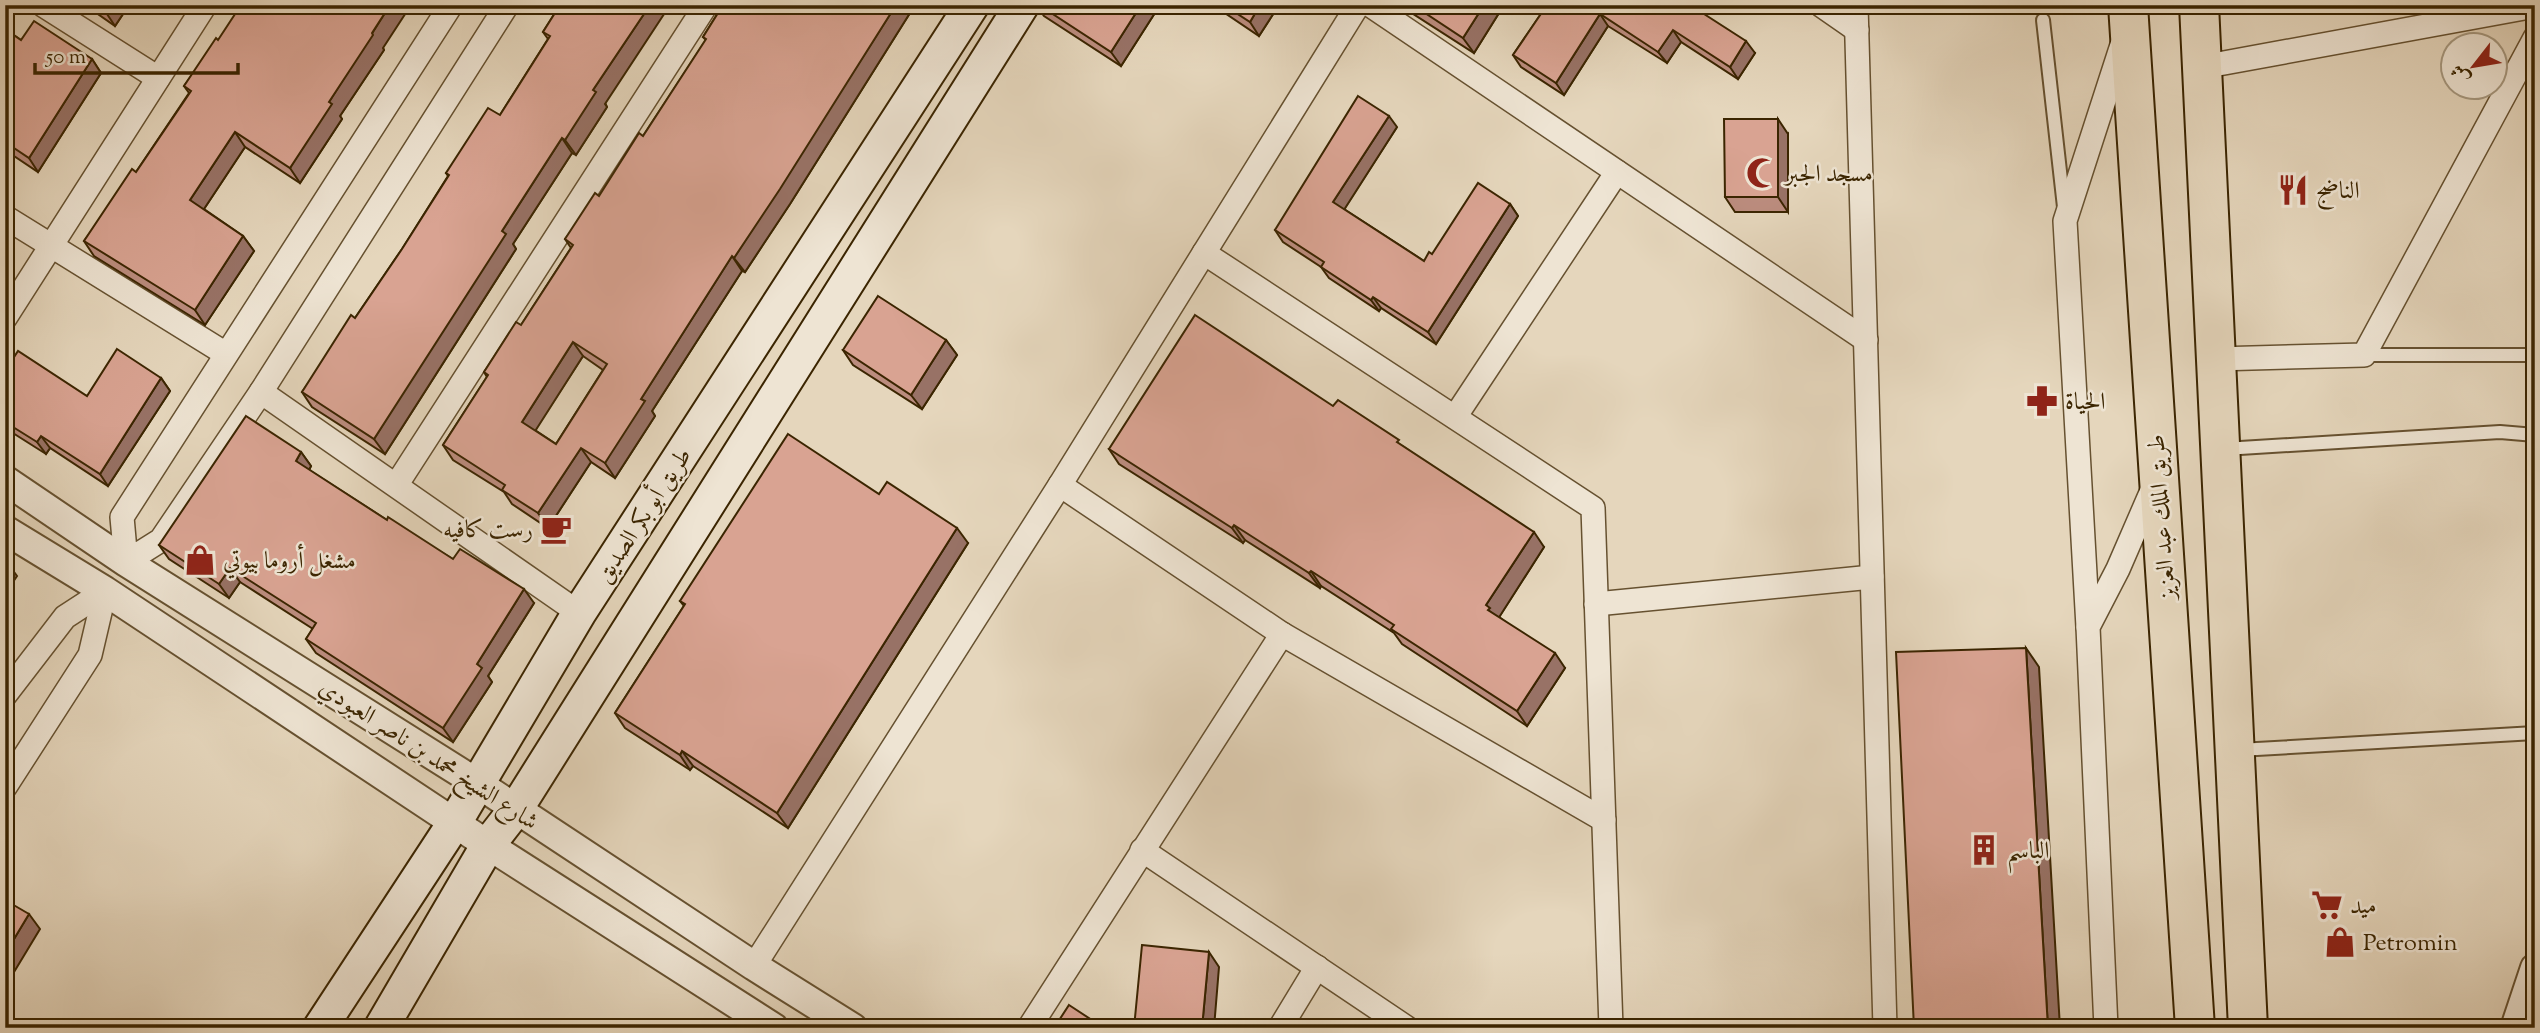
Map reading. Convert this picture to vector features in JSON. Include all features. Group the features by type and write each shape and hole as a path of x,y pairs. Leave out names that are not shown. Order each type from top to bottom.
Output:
{"highway":[{"path":"2199,5 2248,1028"},
{"name":"طريق الملك عبد العزيز","path":"2128,15 2195,1028"}],"main road":[{"name":"طريق أبو بكر الصديق","path":"320,1028 455,822 579,613 972,5"},
{"name":"طريق أبو بكر الصديق","path":"381,1028 488,845 516,809 1022,5"}],"street":[{"path":"43,5 158,78"},
{"path":"5,318 205,5"},
{"path":"451,5 122,517 126,562 161,540 261,392 506,5"},
{"path":"397,484 706,5"},
{"path":"754,966 1060,485 1357,5"},
{"path":"1370,5 1866,340"},
{"path":"1821,5 1857,30"},
{"path":"1856,5 1885,1028"},
{"path":"2202,68 2417,16 2535,6"},
{"path":"2106,1028 2066,221 2128,15"},
{"path":"2216,359 2364,355 2535,38"},
{"path":"1455,417 1617,172"},
{"path":"5,218 226,354"},
{"path":"1204,253 1593,508 1611,1028"},
{"path":"261,392 579,613"},
{"path":"2088,627 2118,569 2159,476"},
{"name":"شارع الشيخ محمد بن ناصر العبودي","path":"5,480 126,562 477,783 754,966 853,1028"},
{"path":"1060,485 1282,634 1604,820"},
{"name":"شارع الشيخ محمد بن ناصر العبودي","path":"5,530 105,591 488,845 774,1028"},
{"path":"1596,604 1872,577"},
{"path":"5,695 65,617 105,591"},
{"path":"5,787 90,655 105,591"},
{"path":"1029,1028 1282,634"},
{"path":"1142,850 1407,1028"},
{"path":"1280,1028 1317,967"},
{"path":"2515,1028 2535,968"}],"lane":[{"path":"2043,20 2066,221"},
{"path":"2364,355 2535,355"},
{"path":"2221,449 2500,432 2535,435"},
{"path":"2235,751 2535,733"}],"building":[{"path":"97,5 109,5 105,11"},
{"path":"241,5 390,5 329,102 332,104 290,168 235,132 190,200 243,236 195,310 84,241 132,169 136,172 191,91 184,86"},
{"path":"560,5 650,5 593,90 596,92 565,140 562,138 502,231 506,234 374,439 302,392 351,315 355,318 402,249 488,108 500,115 550,36 543,32"},
{"path":"723,5 896,5 780,189 734,258 732,256 641,399 645,401 605,463 581,448 538,513 502,490 505,485 443,445 488,375 484,372 516,322 521,325 573,245 565,239 595,193 599,196 639,133 643,136 706,39 703,37","holes":["573,342 607,364 556,444 522,422"]},
{"path":"1039,5 1141,5 1111,52"},
{"path":"1224,5 1260,5 1250,22"},
{"path":"1413,5 1484,5 1463,38"},
{"path":"1547,5 1690,5 1746,41 1730,67 1673,30 1658,52 1600,14 1556,83 1513,55"},
{"path":"34,21 92,59 29,158 5,142 5,29 21,40"},
{"path":"1358,96 1389,116 1333,202 1424,261 1429,252 1432,254 1478,183 1510,204 1428,332 1373,297 1371,300 1321,267 1324,262 1275,230"},
{"name":"مسجد الجبر","path":"1724,119 1778,119 1778,197 1725,197"},
{"path":"878,296 946,340 911,395 843,350"},
{"path":"1195,315 1333,406 1338,400 1534,532 1486,605 1490,608 1488,610 1555,653 1517,711 1391,629 1394,625 1311,571 1309,573 1234,525 1232,528 1109,449"},
{"path":"117,349 161,378 100,474 41,436 37,442 5,422 5,371 18,351 87,396"},
{"path":"246,416 301,452 296,461 387,520 388,517 453,559 460,549 524,589 477,664 482,668 443,728 306,639 316,623 230,568 219,584 159,545"},
{"path":"788,434 879,494 887,482 957,528 777,813 682,751 680,755 615,713 685,604 680,601"},
{"name":"الباسم","path":"2026,648 2048,1028 1914,1028 1896,652"},
{"path":"5,900 29,914 5,954"},
{"path":"1142,945 1209,952 1202,1028 1134,1028"},
{"path":"1069,1005 1104,1028 1054,1028"}],"place":[{"name":"مسجد الجبر","path":"1762,173"},
{"name":"الناضج","path":"2293,190"},
{"name":"الحياة","path":"2042,401"},
{"name":"رست كافيه","path":"556,529"},
{"name":"مشغل أروما بيوتي","path":"200,560"},
{"name":"الباسم","path":"1984,850"},
{"name":"ميد","path":"2327,905"},
{"name":"Petromin","path":"2340,942"}]}
